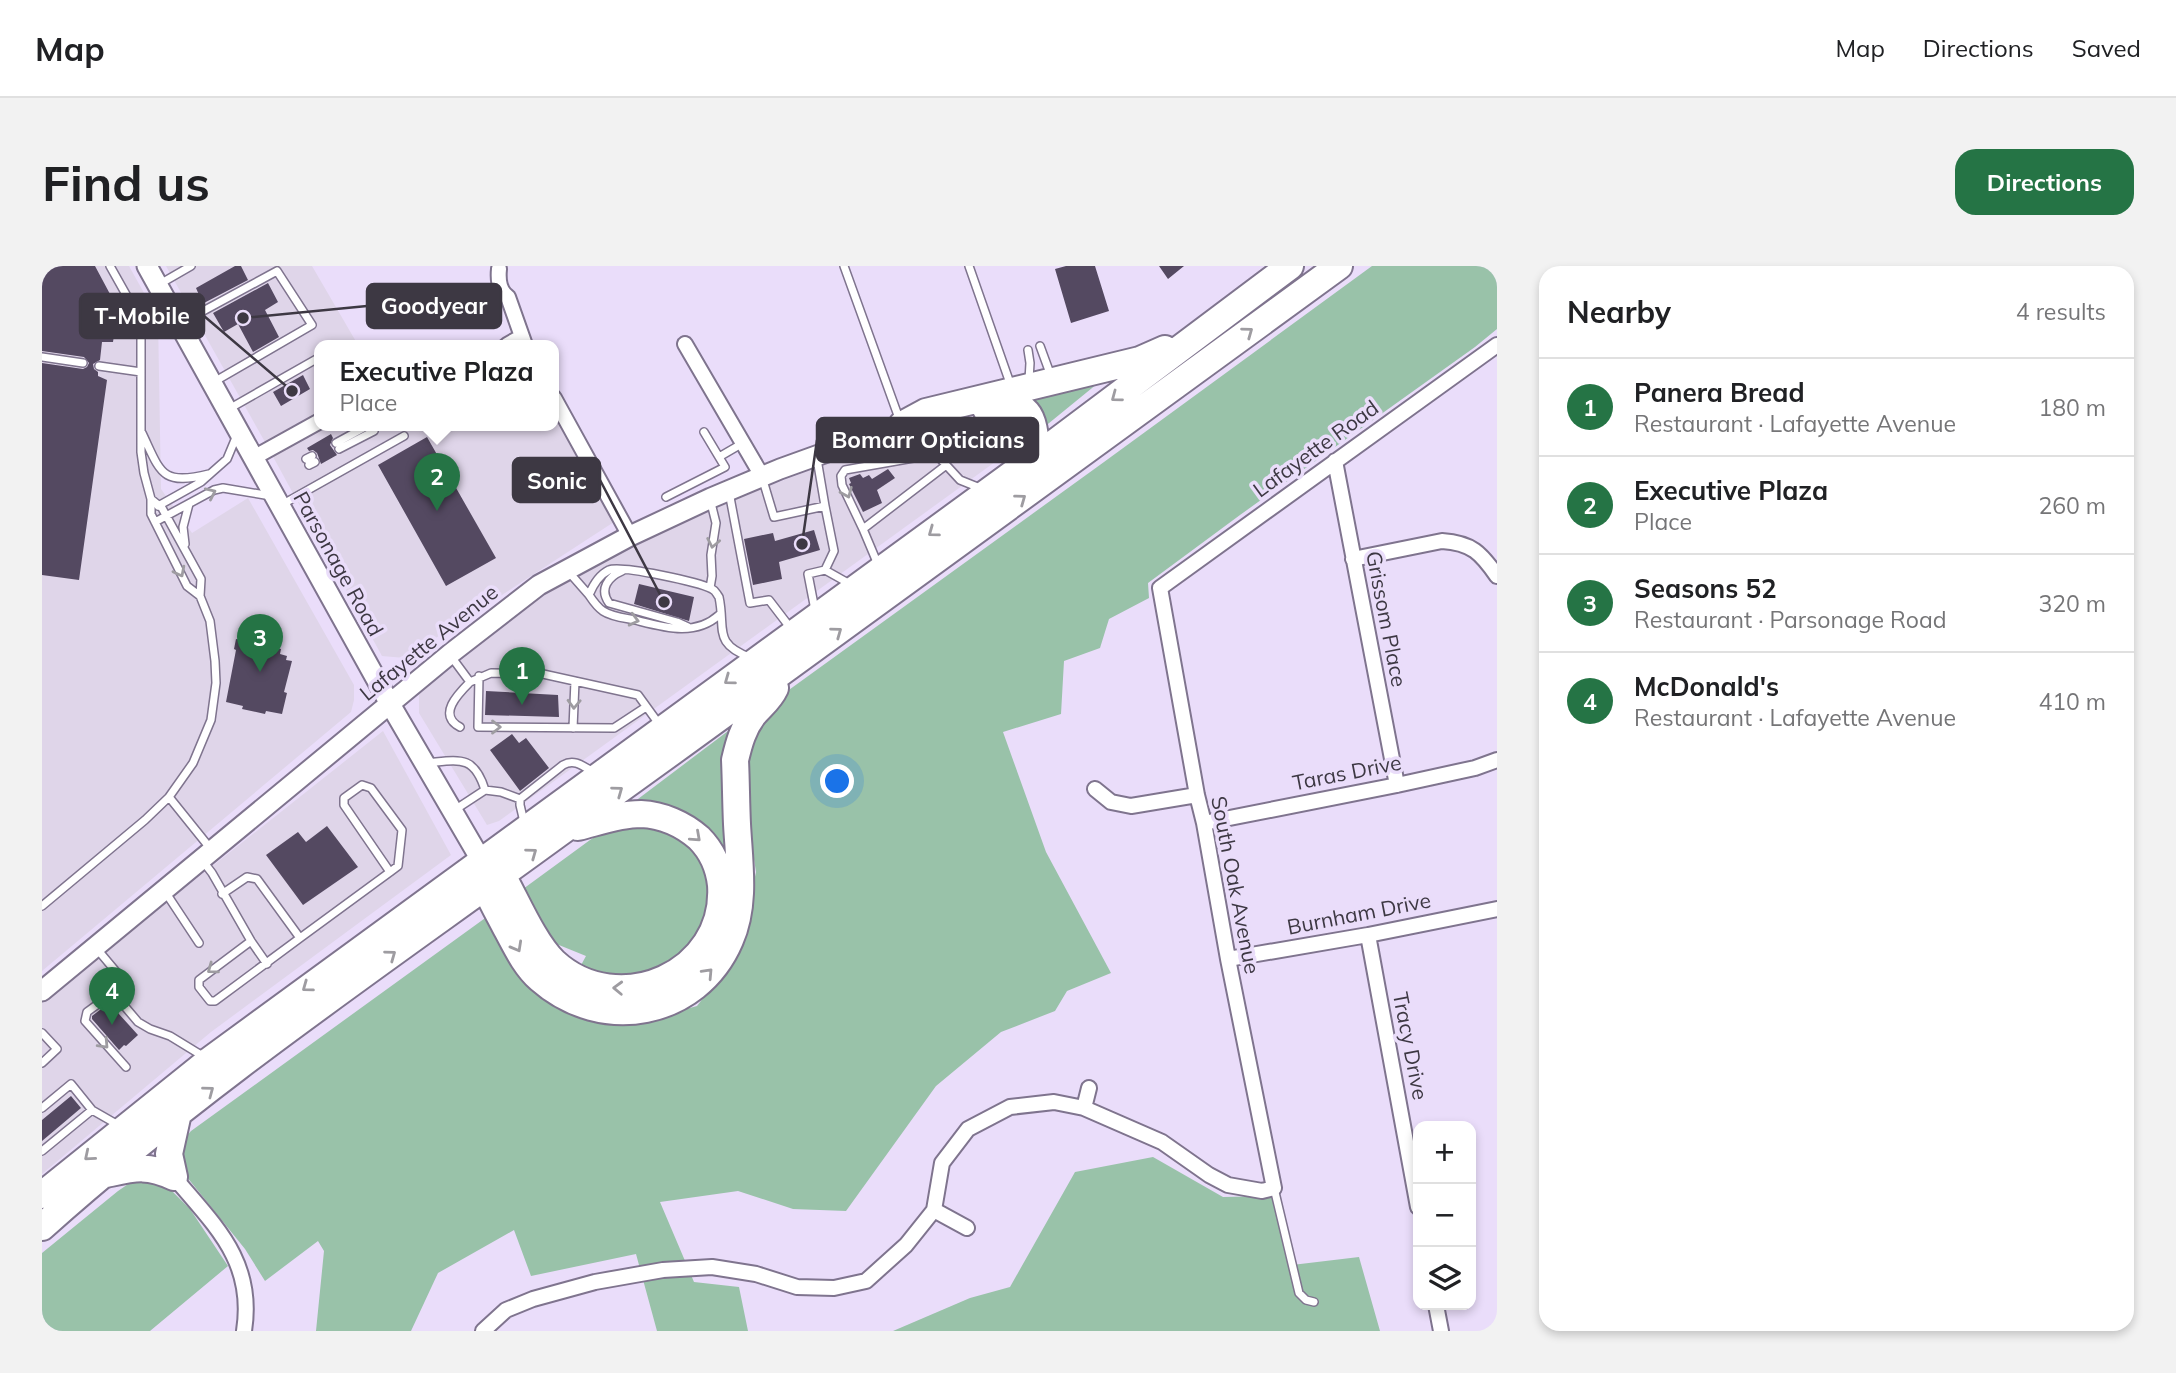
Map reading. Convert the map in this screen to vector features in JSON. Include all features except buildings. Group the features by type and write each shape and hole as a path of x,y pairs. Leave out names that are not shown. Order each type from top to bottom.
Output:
{"highway":[{"path":"42,1227 178,1113 489,874 526,828 1037,457 1290,266"},
{"path":"42,1195 210,1060 489,874 563,831 1339,266"},
{"path":"902,425 926,412 1140,360 1190,341"},
{"path":"902,425 1005,405 1018,406 1028,412 1032,420 1037,457"},
{"path":"489,874 526,964 537,977 565,996 583,1006 636,1012 674,999 690,989 704,979 716,965 734,928 739,904 740,876 735,760 738,743 745,727 770,698 781,672"},
{"path":"489,874 552,960 590,984 609,988 644,987 674,974 700,952 716,922 721,894 715,860 693,833 677,823 642,814 563,831"},
{"path":"174,1177 169,1154 178,1113"},
{"path":"104,1174 147,1167 174,1177"}],"street":[{"name":"Parsonage Road","path":"147,266 422,763 489,874"},
{"path":"498,267 498,279 508,297 523,340"},
{"path":"685,344 762,476"},
{"name":"Lafayette Road","path":"1160,588 1497,345"},
{"path":"559,407 630,536"},
{"path":"253,458 314,424"},
{"name":"Lafayette Avenue","path":"42,991 450,654 539,585 630,536 721,494 817,455 902,425"},
{"name":"Grissom Place","path":"1335,461 1397,785"},
{"path":"1353,559 1443,541 1456,542 1481,554 1497,576"},
{"name":"South Oak Avenue","path":"1160,588 1228,959 1274,1188"},
{"name":"Taras Drive","path":"1204,823 1397,785 1475,768 1497,760"},
{"path":"1095,789 1111,803 1131,806 1197,795"},
{"name":"Burnham Drive","path":"1228,959 1497,909"},
{"name":"Tracy Drive","path":"1368,935 1414,1184"},
{"path":"1084,1108 1089,1088"},
{"path":"483,1331 506,1310 533,1299 594,1282 663,1270 712,1267 756,1274 797,1287 834,1288 866,1281 906,1245 934,1209 942,1163 968,1129 1010,1108 1054,1102 1084,1108 1162,1142 1228,1185 1262,1191 1274,1188"},
{"path":"174,1177 210,1220 237,1260 246,1295 244,1331"},
{"path":"934,1209 967,1228"},
{"path":"1437,1310 1441,1331"}],"lane":[{"path":"110,266 137,314 141,335 141,430 144,472 151,510 187,586 200,596"},
{"path":"157,285 191,266"},
{"path":"844,266 902,425"},
{"path":"969,266 1031,386"},
{"path":"179,324 277,271 312,325 211,383"},
{"path":"1031,386 1040,346"},
{"path":"1028,349 1031,386"},
{"path":"42,357 83,363"},
{"path":"226,411 314,360"},
{"path":"99,366 141,372"},
{"path":"931,421 936,454 945,466 960,480 989,492"},
{"path":"141,430 158,467 168,477 180,479 209,474"},
{"path":"337,446 372,431"},
{"path":"666,497 725,467 704,432"},
{"path":"151,510 201,482 227,459 238,433"},
{"path":"155,522 214,490 223,488 276,501 404,436"},
{"path":"719,457 743,443"},
{"path":"880,571 842,485 841,476 845,470 971,446"},
{"path":"817,455 834,551 825,570"},
{"path":"863,529 945,466"},
{"path":"715,472 750,603 769,600 794,633"},
{"path":"762,476 774,517 825,506"},
{"path":"677,491 687,509"},
{"path":"710,588 711,555 721,494"},
{"path":"42,906 169,797 193,763 211,720 215,661 210,621 200,596 201,579 166,516 151,499"},
{"path":"187,551 183,527 189,504"},
{"path":"626,569 615,574 606,583 605,593 609,603 677,622 689,628"},
{"path":"589,594 594,582 603,574 609,570 626,569 710,588 719,597 719,615 726,643 738,652 757,660"},
{"path":"566,570 594,603 607,613 672,629 708,623 719,615"},
{"path":"817,617 808,574 825,570 857,587"},
{"path":"450,654 470,682"},
{"path":"460,727 450,718 450,707 470,682 491,673 536,673 638,695 662,728"},
{"path":"480,676 478,727 614,728 646,707"},
{"path":"573,728 575,681"},
{"path":"422,763 465,761 471,764 485,790"},
{"path":"520,799 569,762 576,762 599,775"},
{"path":"251,941 201,977 198,983 209,1000 215,1001 267,964 300,938 390,872 398,866 402,830 371,788 361,786 344,798 344,805 390,872"},
{"path":"452,812 485,790 520,799"},
{"path":"169,797 207,855 222,894 267,964"},
{"path":"520,799 526,828"},
{"path":"222,894 247,877 257,879 300,938"},
{"path":"164,889 199,943"},
{"path":"94,946 118,974"},
{"path":"126,1067 85,1021 87,1012 108,996 121,1002 138,1022 170,1036 210,1060"},
{"path":"42,1033 57,1049 42,1063"},
{"path":"44,1106 71,1084 92,1110 123,1128"},
{"path":"44,1106 56,1108"},
{"path":"42,1152 92,1110"},
{"path":"72,1115 81,1119"},
{"path":"56,1129 65,1132"},
{"path":"1274,1188 1299,1293 1306,1300 1314,1302"}],"shaded area":[{"path":"42,266 129,266 158,318 161,489 192,533 248,498 354,685 354,700 351,712 42,971"},
{"path":"166,266 312,266 355,340 314,340 314,431 559,431 559,421 617,520 405,658 382,656"},
{"path":"976,420 995,462 499,821 487,825 419,713 419,694 555,585 719,505 905,434"},
{"path":"383,731 451,855 211,1032 42,1174 42,1001"}],"green space":[{"path":"1372,266 1497,266 1497,329 1148,583 1149,598 1109,619 1100,648 1064,661 1061,714 1003,732 1046,852 1111,973 1067,991 1055,1011 1001,1032 936,1086 846,1211 793,1209 738,1191 660,1202 694,1282 739,1287 748,1331 657,1331 636,1254 531,1276 514,1230 438,1273 411,1331 316,1331 324,1251 318,1241 265,1281 245,1249 178,1166 175,1149 191,1131 488,916 526,984 565,1012 628,1025 697,1006 739,951 756,872 745,802 743,767 753,724 775,700"},
{"path":"1108,375 1043,428 1027,394"},
{"path":"1003,413 1021,420 1023,440 995,462 976,420"},
{"path":"736,725 730,883 718,851 634,802"},
{"path":"658,824 703,853 711,910 687,952 646,977 616,980 580,967 586,956 554,943 523,889 607,829"},
{"path":"1153,1157 1223,1197 1276,1196 1292,1265 1359,1257 1380,1331 893,1331 970,1298 1010,1287 1075,1172"},
{"path":"143,1174 159,1178 190,1209 228,1266 150,1331 42,1331 42,1253"}],"place":[{"name":"Goodyear","path":"243,318"},
{"name":"T-Mobile","path":"292,391"},
{"name":"Executive Plaza","path":"437,511"},
{"name":"Bomarr Opticians","path":"802,544"},
{"name":"Sonic","path":"664,602"},
{"name":"Seasons 52","path":"260,672"},
{"name":"Panera Bread","path":"522,705"},
{"name":"McDonald's","path":"112,1025"}]}
